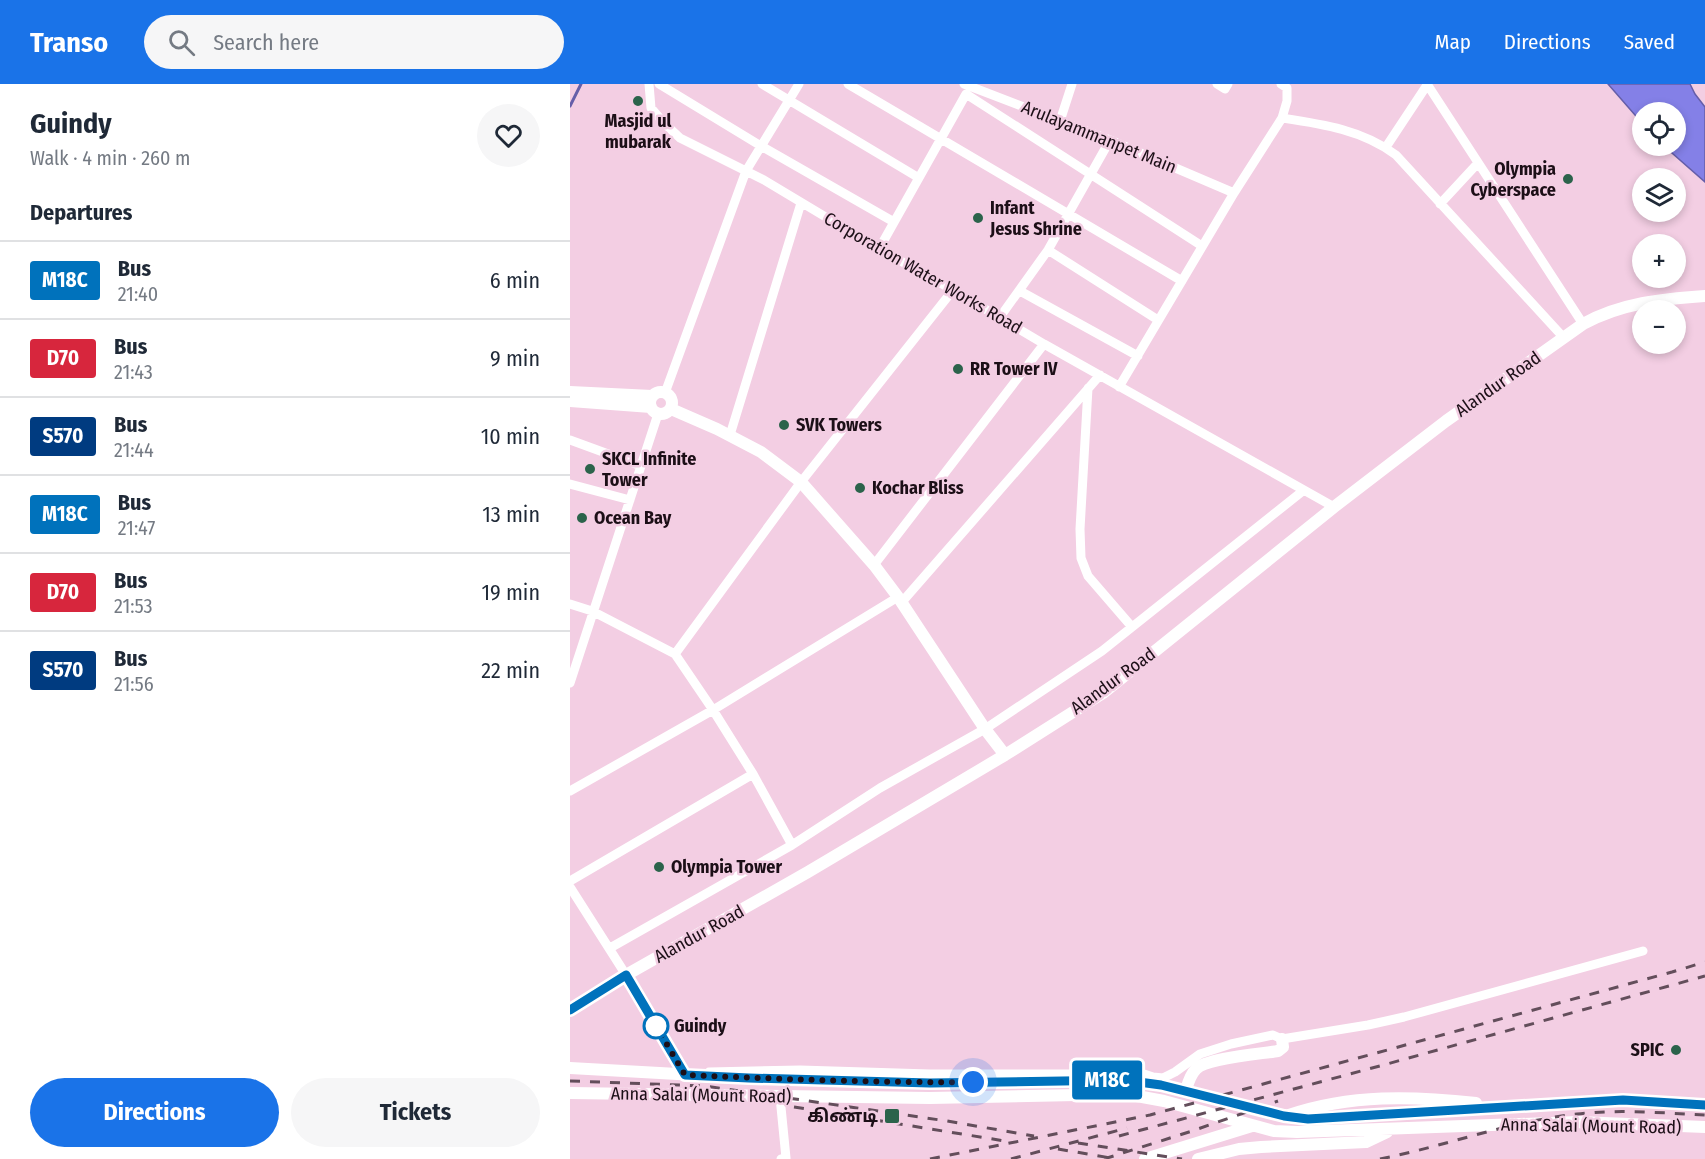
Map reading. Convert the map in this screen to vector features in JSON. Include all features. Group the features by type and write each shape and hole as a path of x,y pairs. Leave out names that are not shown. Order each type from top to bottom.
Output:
{"main road":[{"name":"Alandur Road","path":"570,1010 626,975 808,872 1005,755 1103,693 1334,507 1446,422 1583,324 1596,316 1625,307 1657,300 1705,296"},
{"path":"570,392 654,406 666,414 671,409 672,399 665,393 658,392 654,406"},
{"path":"570,401 654,406"},
{"path":"671,409 730,435 761,452 801,482 874,565 900,599 985,729 1005,755"},
{"path":"626,975 685,1075"},
{"path":"1186,1090 1188,1080 1197,1068 1210,1063 1278,1051 1283,1047 1282,1039"},
{"name":"Anna Salai (Mount Road)","path":"570,1068 749,1078 930,1083 1124,1080 1186,1090 1284,1116 1308,1119 1623,1100 1705,1105"},
{"name":"Anna Salai (Mount Road)","path":"570,1093 930,1098 1126,1094 1155,1099 1274,1131 1297,1132 1578,1122 1705,1127"},
{"path":"1145,1159 1307,1108 1343,1101 1378,1097 1454,1100 1514,1106"},
{"path":"1198,1159 1238,1154 1261,1147 1366,1142 1391,1130"}],"street":[{"name":"Corporation Water Works Road","path":"649,84 651,108 680,138 764,180 1044,344 1334,507"},
{"path":"659,84 761,146 894,222"},
{"path":"762,84 919,178"},
{"path":"665,393 746,171 799,84"},
{"path":"848,84 1182,281"},
{"path":"1060,121 1072,84"},
{"path":"1217,84 1225,89 1228,84"},
{"path":"1119,387 1233,193 1282,118 1287,101 1287,88 1281,84"},
{"path":"1386,147 1427,84 1583,324"},
{"path":"879,249 967,87 1092,175 1202,246"},
{"name":"Arulayammanpet Main","path":"967,87 1110,140 1233,193"},
{"path":"1282,118 1340,128 1386,147 1396,155 1564,338"},
{"path":"1000,317 1048,250 1110,140"},
{"path":"1440,204 1478,163"},
{"path":"730,435 801,203"},
{"path":"1048,250 1158,320"},
{"path":"675,654 801,482 953,290"},
{"path":"1020,291 1138,356"},
{"path":"874,565 1044,344"},
{"path":"570,791 713,710 900,599 1100,375"},
{"path":"1088,388 1080,530 1081,558 1088,576 1132,627"},
{"path":"570,683 641,466 654,406"},
{"path":"570,440 641,466"},
{"path":"570,484 630,500"},
{"path":"610,948 792,844 880,788 985,729 1102,651 1304,490"},
{"path":"570,604 592,611 675,654 753,774 792,844"},
{"path":"570,881 753,774"},
{"path":"570,887 626,975"},
{"path":"685,1075 717,1070 800,1070 930,1074 1144,1074 1163,1078 1200,1054 1231,1044 1273,1035 1282,1039 1404,1017 1643,951"},
{"path":"780,1097 786,1158 781,1159"}],"shaded area":[{"path":"1608,84 1690,84 1705,107 1705,182 1675,156 1686,156 1686,102 1632,102 1632,112"}],"waterway":[{"path":"570,106 581,84"}],"railway":[{"path":"930,1159 1150,1115 1705,962"},
{"path":"1119,1136 1705,976"},
{"path":"570,1081 705,1086 1034,1136"},
{"path":"1104,1159 1278,1101"},
{"path":"794,1107 1005,1141"},
{"path":"1380,1159 1552,1117 1625,1112 1705,1115"},
{"path":"1011,1159 1127,1128"},
{"path":"1078,1143 1182,1159"},
{"path":"1058,1149 1111,1158"}],"bus line":[{"name":"M18C","path":"570,1010 626,975 685,1075 930,1083 1124,1080 1186,1090 1284,1116 1308,1119 1623,1100 1705,1105"}],"place":[{"name":"Masjid ul mubarak","path":"638,101"},
{"name":"Olympia Cyberspace","path":"1568,179"},
{"name":"Infant Jesus Shrine","path":"978,218"},
{"name":"RR Tower IV","path":"958,369"},
{"name":"SVK Towers","path":"784,425"},
{"name":"SKCL Infinite Tower","path":"590,469"},
{"name":"Kochar Bliss","path":"860,488"},
{"name":"Ocean Bay","path":"582,518"},
{"name":"Olympia Tower","path":"659,867"},
{"name":"Guindy","path":"656,1026"},
{"name":"SPIC","path":"1676,1050"},
{"name":"கிண்டி","path":"892,1116"}],"route":[{"path":"656,1026 685,1075 840,1081 973,1082"}]}
